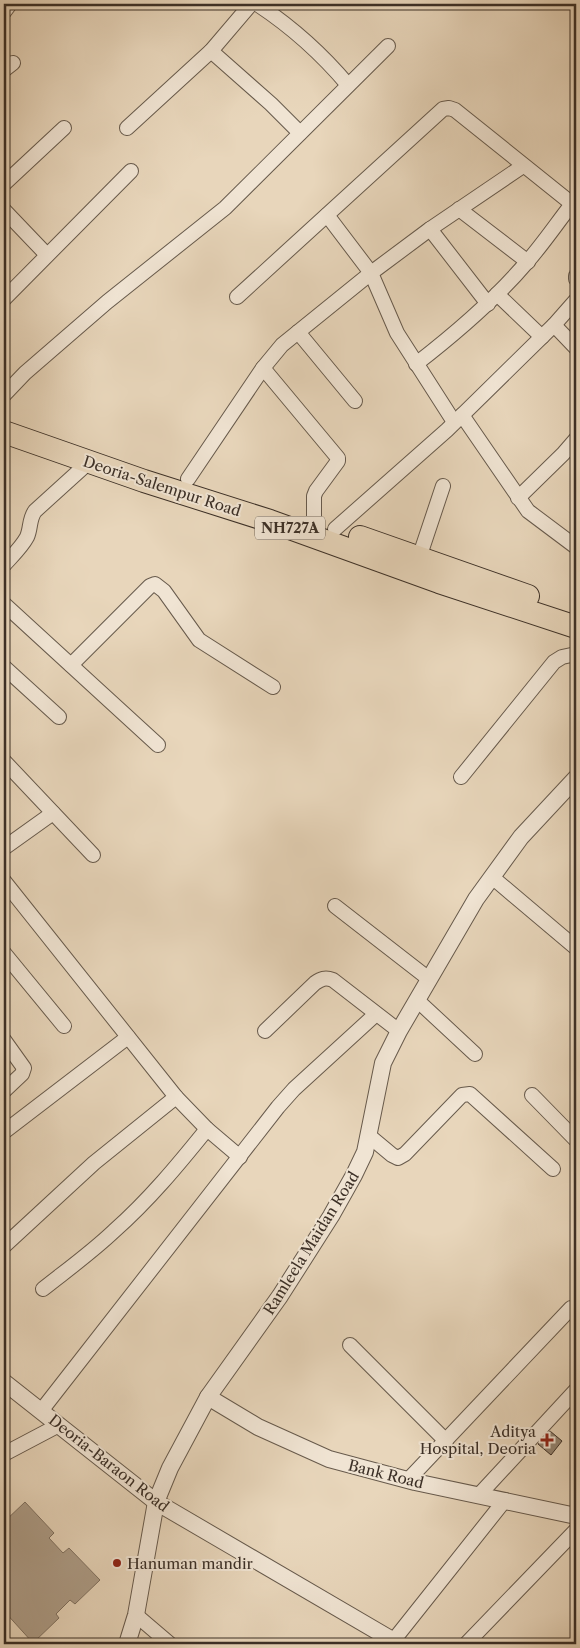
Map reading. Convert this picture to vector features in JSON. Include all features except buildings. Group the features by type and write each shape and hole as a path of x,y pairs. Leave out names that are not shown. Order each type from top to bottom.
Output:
{"highway":[{"name":"Deoria-Salempur Road","path":"4,417 576,612"},
{"name":"Deoria-Salempur Road","path":"4,432 270,521 439,582 576,627"}],"street":[{"path":"4,12 10,4"},
{"path":"128,128 211,51 251,4"},
{"path":"257,4 280,19 304,39 348,85"},
{"path":"4,395 26,373 107,302 225,208 388,46"},
{"path":"211,51 300,132"},
{"path":"237,297 444,109 449,108 574,205 528,262 493,299 453,336 416,364"},
{"path":"4,184 64,128"},
{"path":"188,479 263,368 282,345 371,273 459,209 524,166"},
{"path":"4,299 132,171"},
{"path":"459,209 528,262"},
{"path":"4,210 47,256"},
{"path":"327,215 371,273 397,333 416,364 528,511 576,548"},
{"path":"430,230 493,299 542,337"},
{"path":"263,368 338,458 338,462 314,496 325,525 458,419 554,325 576,300"},
{"path":"554,325 576,348"},
{"path":"298,332 355,401"},
{"path":"518,498 576,439"},
{"path":"4,565 26,538 30,530 31,516 35,511 89,462"},
{"path":"418,558 443,486"},
{"path":"71,665 150,586 155,584 164,591 199,640 273,687"},
{"path":"4,604 158,744"},
{"path":"461,777 554,662 562,657 576,654"},
{"path":"4,667 59,718"},
{"path":"4,761 93,854"},
{"name":"Ramleela Maidan Road","path":"128,1644 136,1615 156,1502 170,1468 208,1397 280,1296 331,1216 354,1175 365,1152 383,1063 399,1031 476,899 521,837 576,778"},
{"path":"4,848 53,813"},
{"path":"492,877 576,948"},
{"path":"4,881 176,1097 207,1129 240,1157"},
{"path":"335,906 429,979"},
{"path":"4,953 64,1026"},
{"path":"265,1031 315,983 327,978 333,980 399,1031"},
{"path":"417,1000 475,1054"},
{"path":"41,1411 278,1107 376,1014"},
{"path":"4,1132 128,1037"},
{"path":"4,1040 24,1068 22,1074 4,1090"},
{"path":"368,1136 392,1156 398,1158 405,1154 462,1095 470,1094 553,1169"},
{"path":"532,1095 576,1140"},
{"path":"4,1246 94,1163 176,1097"},
{"path":"43,1289 80,1261 134,1212 178,1165 207,1129"},
{"path":"408,1480 571,1308"},
{"path":"350,1344 446,1441"},
{"name":"Deoria-Baraon Road","path":"4,1382 156,1502 396,1642"},
{"path":"479,1495 576,1390"},
{"name":"Bank Road","path":"208,1397 258,1427 329,1459 408,1480 576,1516"},
{"path":"4,1454 59,1425"},
{"path":"396,1642 505,1500"},
{"path":"466,1644 576,1530"},
{"path":"136,1615 170,1644"}],"shaded area":[{"path":"25,1502 54,1533 49,1538 63,1553 69,1548 100,1580 75,1604 70,1600 56,1614 59,1618 33,1643 4,1611 8,1606 4,1601 4,1522"}],"place":[{"name":"Aditya Hospital, Deoria","path":"547,1440"},
{"name":"Hanuman mandir","path":"117,1563"}]}
